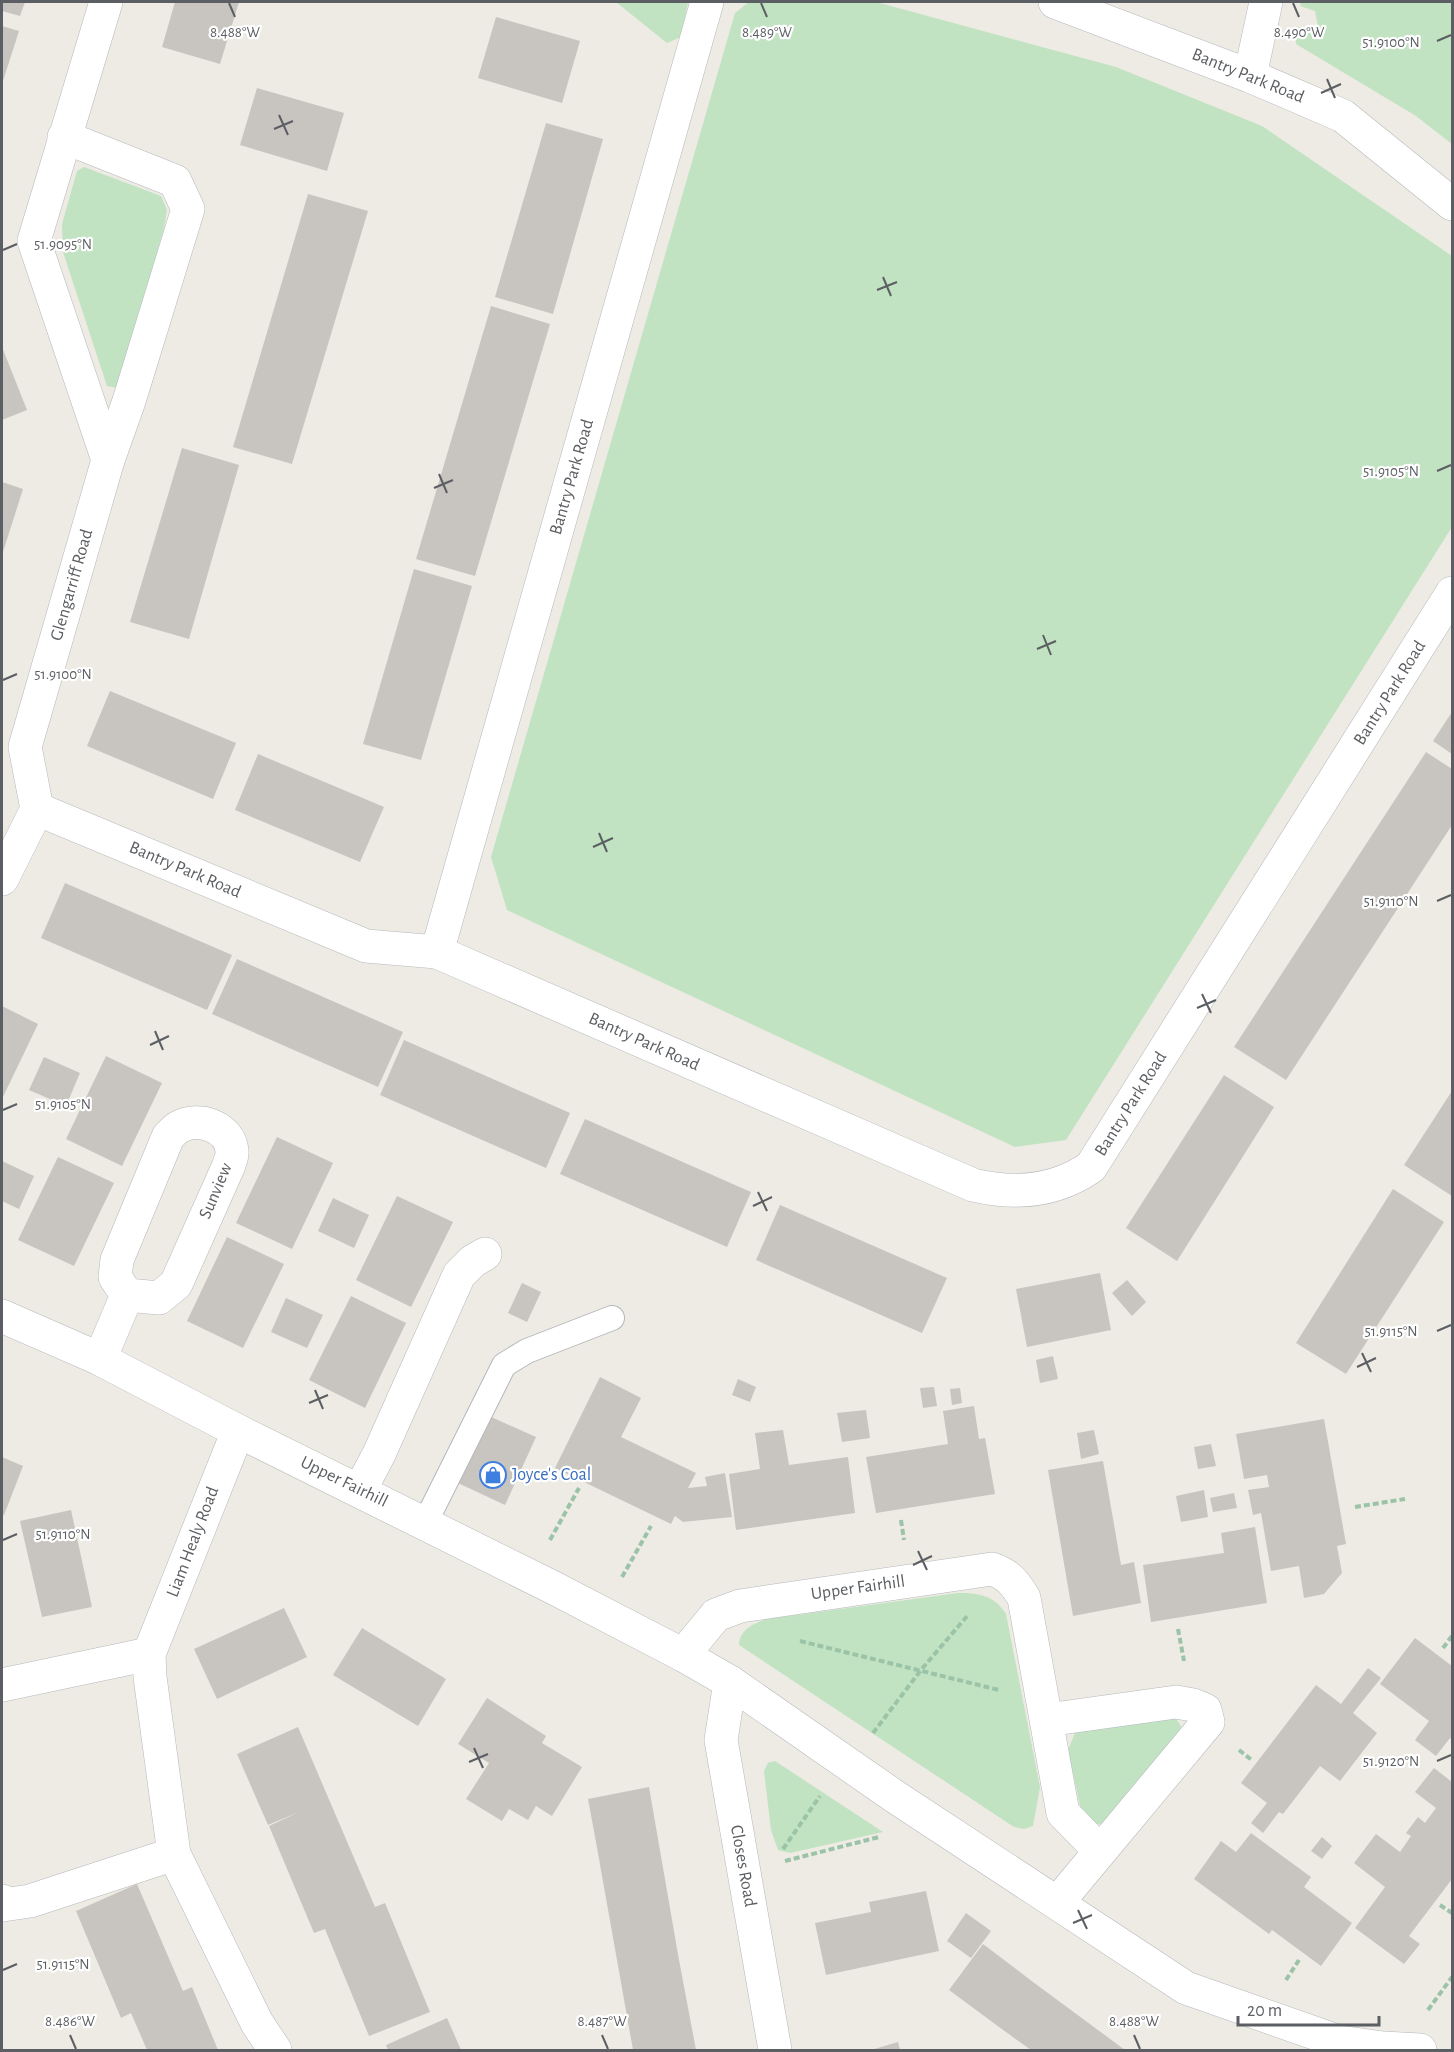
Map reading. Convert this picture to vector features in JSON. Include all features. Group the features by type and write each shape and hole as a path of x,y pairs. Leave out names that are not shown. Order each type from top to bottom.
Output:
{"street":[{"path":"106,2 34,241 108,460"},
{"name":"Bantry Park Road","path":"437,952 707,2"},
{"name":"Bantry Park Road","path":"1055,2 1250,76 1343,116 1452,204"},
{"path":"1250,76 1266,2"},
{"name":"Glengarriff Road","path":"37,809 25,747 108,460 188,209 175,181 64,137"},
{"name":"Bantry Park Road","path":"37,809 366,946 437,952 973,1185 997,1191 1056,1186 1074,1179 1091,1167 1452,593"},
{"path":"2,879 37,809"},
{"name":"Sunview","path":"203,1122 214,1126 228,1136 233,1152 176,1284 159,1299 127,1295 115,1277 117,1260 168,1137 179,1127 192,1123 203,1122"},
{"path":"360,1490 379,1454 459,1275 473,1261 485,1254"},
{"path":"100,1359 127,1295"},
{"name":"Upper Fairhill","path":"2,1316 100,1359 683,1655 730,1682 894,1796 1186,1988 1340,2042 1420,2050"},
{"name":"Liam Healy Road","path":"238,1431 149,1654 150,1677 174,1854 257,2024 275,2050"},
{"name":"Upper Fairhill","path":"683,1655 716,1615 740,1606 992,1569 1003,1573"},
{"path":"1003,1573 1013,1580 1024,1598 1063,1813 1100,1851"},
{"path":"2,1685 149,1654"},
{"name":"Closes Road","path":"730,1682 721,1740 775,2050"},
{"path":"1045,1711 1176,1702 1204,1710 1208,1722 1058,1902"},
{"path":"2,1901 3,1905 30,1901 174,1854"}],"lane":[{"path":"425,1523 504,1365 527,1351 612,1318"}],"path":[{"path":"548,1543 579,1488"},
{"path":"1355,1507 1405,1499"},
{"path":"620,1581 651,1526"},
{"path":"869,1739 921,1670 1003,1573"},
{"path":"1178,1629 1186,1672"},
{"path":"1443,1648 1452,1636"},
{"path":"796,1641 921,1670 1045,1711"},
{"path":"779,1855 826,1787"},
{"path":"783,1862 884,1836"},
{"path":"1440,1905 1452,1913"},
{"path":"1426,2013 1452,1977"}],"green space":[{"path":"616,2 688,2 681,37 667,43"},
{"path":"749,2 876,2 1116,67 1262,126 1452,256 1452,527 1066,1140 1015,1147 507,910 491,857 735,13"},
{"path":"1301,2 1452,2 1452,144 1416,116 1296,44 1296,27 1318,27 1315,11 1300,6"},
{"path":"84,167 161,196 167,210 164,228 118,388 107,386 63,252 62,224 77,171"},
{"path":"958,1593 985,1596 996,1603 1006,1614 1040,1787 1033,1826 1024,1829 1014,1827 739,1645 744,1631 767,1619"},
{"path":"1169,1717 1176,1719 1181,1726 1180,1735 1107,1822 1095,1825 1081,1810 1068,1750 1075,1733 1088,1725"},
{"path":"775,1761 883,1832 790,1853 778,1850 771,1830 764,1771 768,1763"}],"building":[{"path":"2,2 25,2 20,16 2,11"},
{"path":"175,2 239,2 220,64 162,47"},
{"path":"496,17 580,41 562,103 478,78"},
{"path":"2,26 19,31 2,84"},
{"path":"257,88 344,113 327,171 240,145"},
{"path":"546,123 603,139 553,314 495,297"},
{"path":"308,194 368,211 292,464 233,447"},
{"path":"491,306 550,324 475,576 416,559"},
{"path":"2,347 27,410 2,420"},
{"path":"182,448 239,465 189,639 130,622"},
{"path":"2,482 23,489 2,555"},
{"path":"414,569 472,586 421,760 363,744"},
{"path":"110,691 236,743 213,799 87,746"},
{"path":"1452,712 1452,754 1433,741"},
{"path":"1426,752 1452,769 1452,825 1286,1080 1234,1047"},
{"path":"258,754 384,807 360,862 235,810"},
{"path":"65,883 232,955 207,1010 41,938"},
{"path":"237,959 403,1032 378,1087 212,1014"},
{"path":"2,1006 38,1024 2,1099"},
{"path":"404,1040 570,1113 546,1168 380,1095"},
{"path":"106,1056 162,1083 122,1166 66,1139"},
{"path":"44,1057 80,1073 66,1106 29,1090"},
{"path":"1224,1075 1274,1107 1177,1261 1126,1228"},
{"path":"1452,1091 1452,1196 1404,1165"},
{"path":"585,1119 751,1192 727,1247 560,1174"},
{"path":"277,1137 333,1163 292,1249 236,1223"},
{"path":"58,1157 114,1183 74,1266 18,1240"},
{"path":"2,1161 34,1176 19,1209 2,1201"},
{"path":"1393,1189 1444,1222 1346,1374 1296,1343"},
{"path":"397,1196 453,1222 411,1307 356,1280"},
{"path":"333,1198 369,1215 354,1248 318,1231"},
{"path":"780,1205 947,1278 922,1333 756,1260"},
{"path":"227,1237 284,1264 243,1348 187,1321"},
{"path":"1100,1273 1111,1330 1027,1347 1016,1289"},
{"path":"1127,1280 1146,1302 1132,1316 1112,1293"},
{"path":"522,1283 541,1292 527,1322 508,1313"},
{"path":"351,1296 406,1323 365,1408 309,1380"},
{"path":"286,1298 323,1315 307,1348 271,1332"},
{"path":"1053,1356 1058,1379 1040,1383 1036,1360"},
{"path":"600,1377 641,1398 621,1437 696,1473 688,1488 707,1486 705,1477 725,1473 732,1517 683,1522 675,1516 671,1524 555,1468"},
{"path":"738,1379 756,1387 750,1402 732,1395"},
{"path":"934,1387 937,1406 923,1408 920,1388"},
{"path":"960,1388 962,1403 952,1405 950,1389"},
{"path":"974,1406 979,1439 985,1438 995,1494 876,1513 866,1457 948,1444 943,1411"},
{"path":"866,1410 870,1438 842,1442 837,1413"},
{"path":"489,1416 536,1437 505,1505 458,1483"},
{"path":"1324,1419 1346,1544 1337,1546 1342,1573 1324,1594 1304,1598 1299,1566 1271,1571 1261,1513 1253,1515 1248,1490 1269,1487 1267,1475 1244,1479 1236,1434"},
{"path":"783,1430 789,1465 848,1457 855,1513 736,1530 729,1474 760,1469 755,1433"},
{"path":"1094,1430 1099,1454 1081,1459 1077,1433"},
{"path":"1211,1444 1216,1466 1198,1469 1194,1447"},
{"path":"2,1457 23,1466 4,1515 2,1515"},
{"path":"1103,1461 1121,1565 1134,1562 1141,1603 1073,1616 1048,1470"},
{"path":"1204,1490 1208,1517 1181,1522 1176,1496"},
{"path":"1234,1493 1237,1508 1213,1512 1210,1498"},
{"path":"71,1510 92,1607 42,1617 20,1521"},
{"path":"1255,1527 1267,1603 1151,1622 1143,1565 1224,1553 1221,1533"},
{"path":"284,1608 307,1657 217,1699 194,1649"},
{"path":"362,1628 446,1679 418,1726 333,1675"},
{"path":"1415,1638 1452,1666 1452,1740 1450,1738 1436,1756 1415,1740 1429,1721 1380,1684"},
{"path":"1368,1668 1381,1678 1353,1713 1377,1733 1340,1781 1320,1766 1283,1814 1279,1812 1263,1833 1251,1823 1267,1803 1241,1783 1316,1685 1341,1704"},
{"path":"487,1698 546,1736 542,1743 582,1767 552,1816 536,1806 528,1820 509,1809 502,1821 466,1799 489,1763 458,1744"},
{"path":"298,1727 375,1907 385,1903 430,2012 369,2036 325,1929 314,1933 269,1826 299,1812 268,1825 237,1754"},
{"path":"1434,1768 1452,1782 1452,1879 1409,1936 1420,1944 1404,1964 1355,1928 1385,1887 1354,1863 1376,1834 1400,1852 1411,1836 1406,1833 1418,1817 1425,1823 1436,1808 1415,1792"},
{"path":"649,1787 696,2050 633,2050 588,1799"},
{"path":"1251,1833 1311,1877 1304,1887 1352,1923 1321,1966 1272,1930 1269,1934 1194,1879 1221,1841 1236,1852"},
{"path":"1322,1837 1332,1846 1322,1859 1311,1851"},
{"path":"137,1884 183,1991 192,1987 218,2050 147,2050 131,2013 121,2018 76,1911"},
{"path":"926,1891 939,1951 826,1975 815,1923 871,1912 869,1902"},
{"path":"966,1913 991,1931 971,1958 947,1941"},
{"path":"983,1944 1125,2050 1031,2050 949,1990"},
{"path":"447,2018 461,2050 388,2050 386,2045"},
{"path":"898,2042 900,2050 871,2050"}],"place":[{"name":"Joyce's Coal","path":"493,1475"}]}
